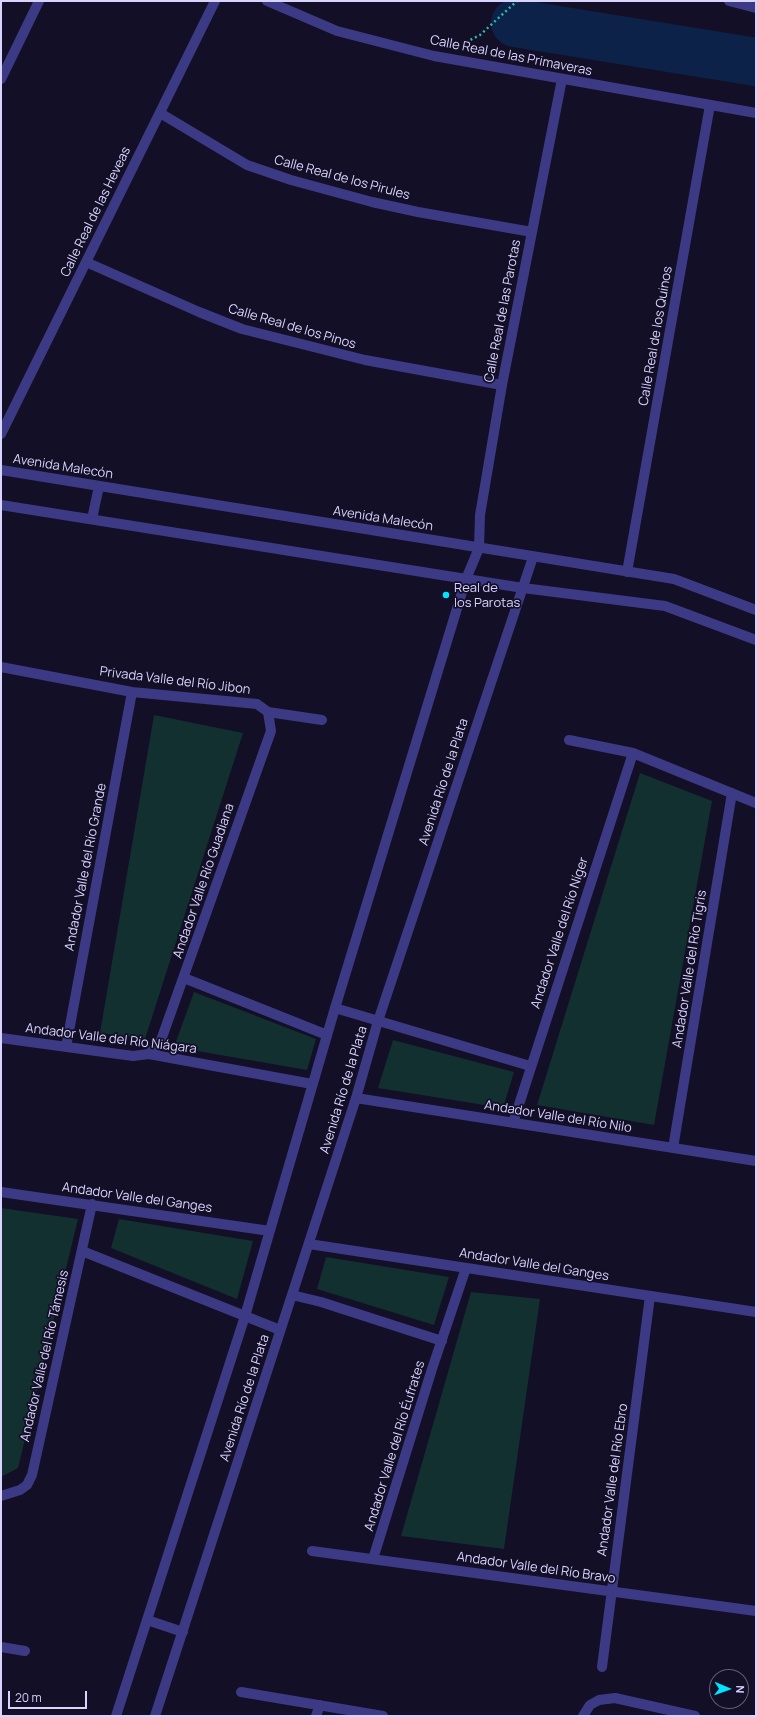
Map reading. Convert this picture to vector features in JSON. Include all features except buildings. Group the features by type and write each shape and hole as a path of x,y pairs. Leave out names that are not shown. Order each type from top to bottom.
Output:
{"street":[{"path":"1,79 39,1"},
{"name":"Calle Real de las Heveas","path":"1,434 215,1"},
{"name":"Calle Real de las Primaveras","path":"267,1 337,31 434,56 756,113"},
{"path":"729,1 756,8"},
{"name":"Calle Real de las Parotas","path":"479,548 480,515 502,385 562,79"},
{"name":"Calle Real de los Quinos","path":"627,572 710,105"},
{"name":"Calle Real de los Pirules","path":"160,113 247,165 291,180 372,202 418,212 532,232"},
{"name":"Calle Real de los Pinos","path":"86,262 199,312 242,329 364,360 502,385"},
{"name":"Avenida Malecón","path":"1,470 674,580 756,610"},
{"path":"92,519 99,486"},
{"path":"1,505 523,588 665,606 756,640"},
{"name":"Avenida Río de la Plata","path":"116,1716 245,1316 335,1008 466,579 479,548"},
{"name":"Avenida Río de la Plata","path":"155,1716 356,1098 378,1021 533,557"},
{"name":"Privada Valle del Río Jibon","path":"1,667 132,692 256,704 268,712 322,720"},
{"name":"Andador Valle del Río Grande","path":"66,1047 132,692"},
{"name":"Andador Valle Río Guadiana","path":"149,1054 160,1043 271,731 268,712"},
{"path":"569,740 633,753 756,803"},
{"name":"Andador Valle del Río Níger","path":"513,1123 530,1066 633,753"},
{"name":"Andador Valle del Río Tigris","path":"673,1148 732,793"},
{"path":"184,978 327,1035"},
{"path":"335,1008 530,1066"},
{"name":"Andador Valle del Río Niágara","path":"1,1038 133,1056 149,1054 312,1084"},
{"name":"Andador Valle del Río Nilo","path":"356,1098 756,1161"},
{"name":"Andador Valle del Ganges","path":"1,1192 270,1231"},
{"name":"Andador Valle del Río Támesis","path":"1,1496 20,1490 27,1485 32,1476 92,1204"},
{"name":"Andador Valle del Ganges","path":"309,1244 756,1312"},
{"path":"82,1251 280,1330"},
{"name":"Andador Valle del Río Éufrates","path":"373,1559 466,1268"},
{"path":"292,1295 321,1302 442,1341"},
{"name":"Andador Valle del Río Ebro","path":"602,1667 650,1296"},
{"name":"Andador Valle del Río Bravo","path":"312,1551 756,1611"},
{"path":"147,1620 183,1632"},
{"path":"1,1647 25,1651"},
{"path":"241,1692 383,1716"},
{"path":"583,1716 590,1706 599,1700 614,1698 694,1716"},
{"path":"316,1716 320,1705"}],"path":[{"path":"434,56 480,35 517,1"}],"green space":[{"path":"154,715 243,733 145,1039 100,1033"},
{"path":"640,773 712,801 654,1125 537,1105"},
{"path":"194,992 316,1039 307,1070 174,1047"},
{"path":"393,1040 514,1072 503,1108 378,1088"},
{"path":"1,1208 78,1219 18,1468 1,1477"},
{"path":"119,1219 253,1241 237,1299 111,1248"},
{"path":"326,1257 449,1277 434,1325 317,1289"},
{"path":"471,1292 540,1299 504,1549 401,1536"}],"waterway":[{"path":"515,23 756,62"}],"place":[{"name":"Real de los Parotas","path":"446,595"}]}
